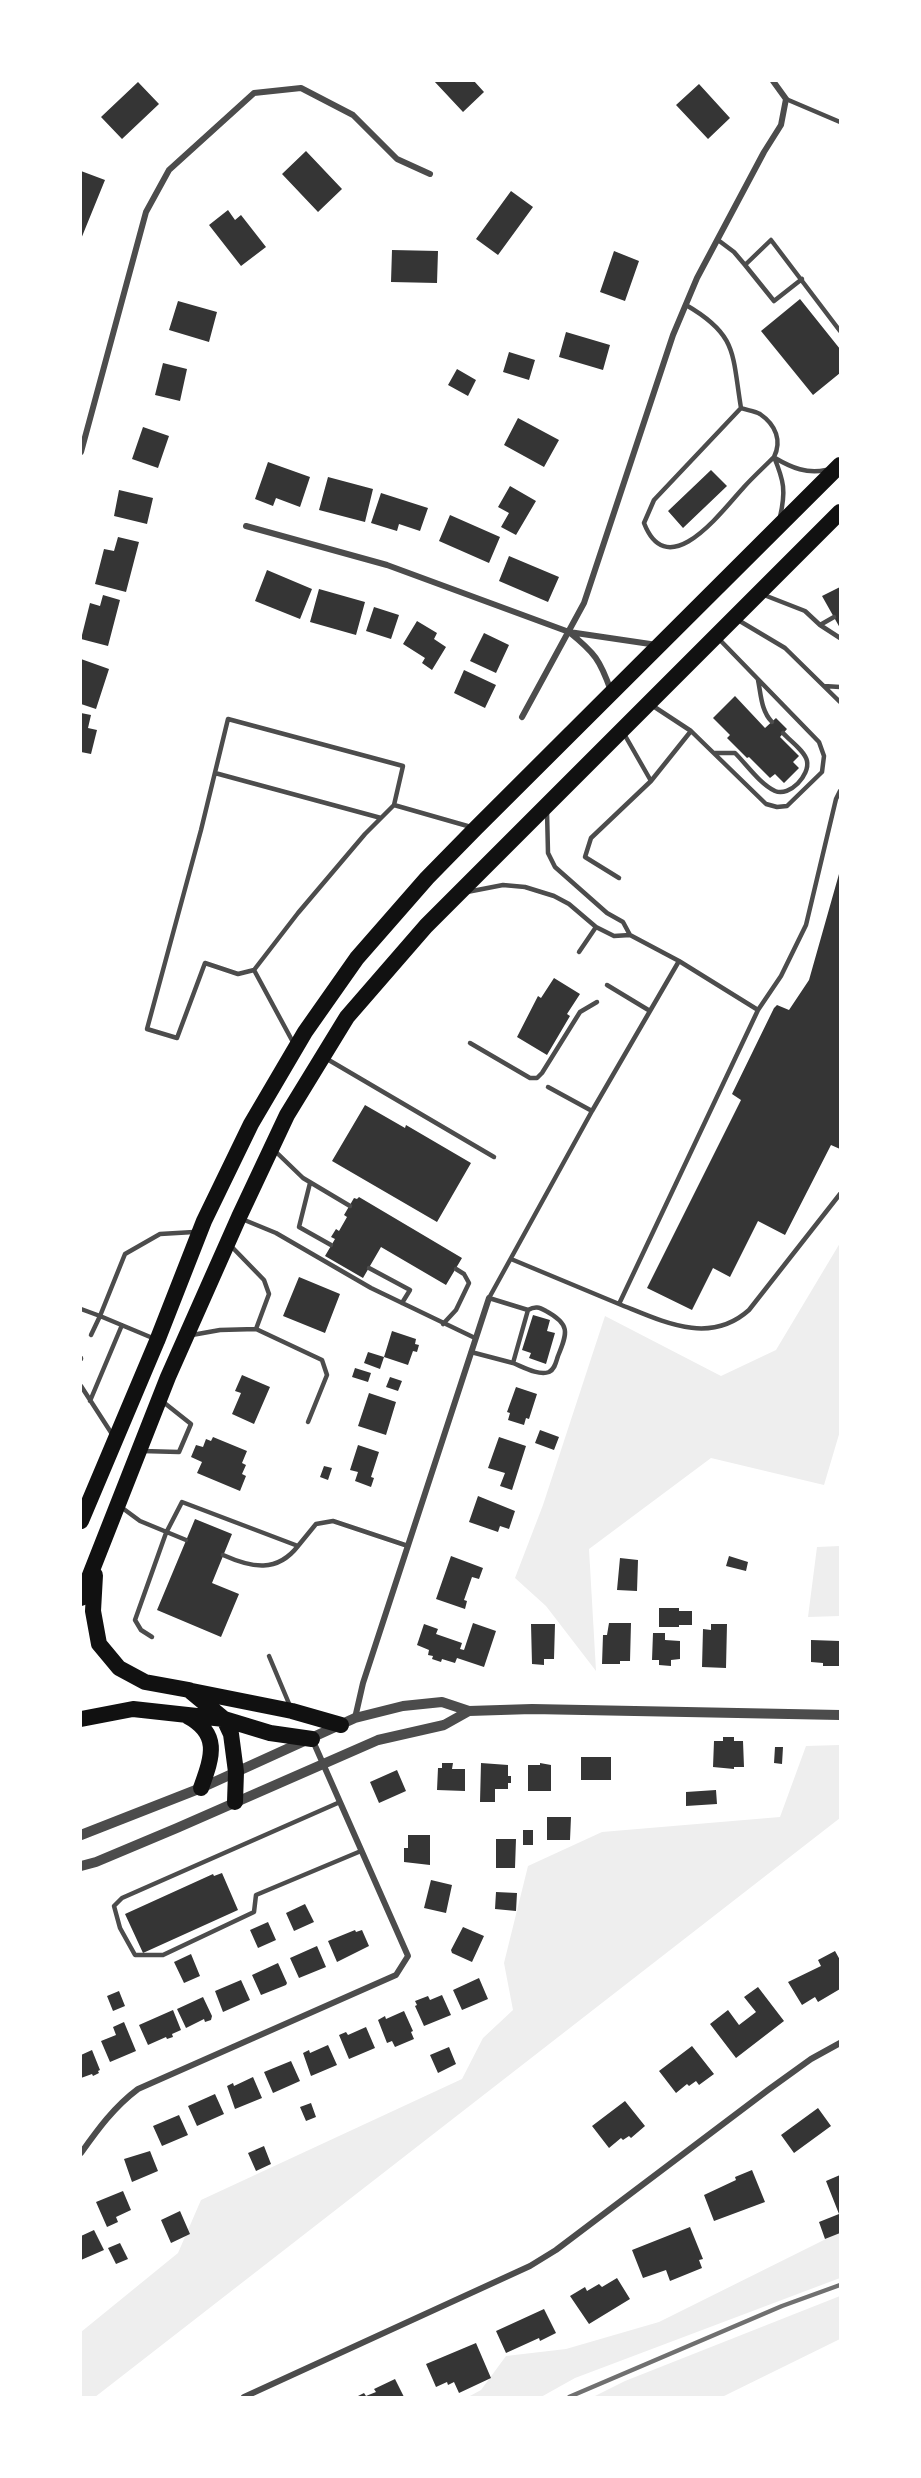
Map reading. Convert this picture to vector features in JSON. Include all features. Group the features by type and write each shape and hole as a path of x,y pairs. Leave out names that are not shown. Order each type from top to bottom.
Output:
{"highway":[{"path":"81,1521 200,1232 251,1124 296,1048 357,958 427,878 839,466"},
{"path":"81,1599 159,1399 239,1217 287,1116 347,1017 426,926 840,512"},
{"path":"96,1563 93,1611 99,1644 119,1668 145,1682 348,1722"},
{"path":"189,1690 224,1719 231,1734 236,1772 234,1802"},
{"path":"81,1719 133,1709 224,1719 270,1733 312,1739"},
{"path":"183,1714 198,1722 207,1731 212,1744 210,1763 201,1788"}],"street":[{"path":"522,717 584,603 673,335 697,278 764,152 781,125 786,99 773,81"},
{"path":"81,452 146,212 169,170 254,93 301,88 353,115 397,159 430,174"},
{"path":"246,526 387,565 569,632 657,646"},
{"path":"569,632 591,649 602,664 612,692"},
{"path":"348,1722 363,1683 489,1298"},
{"path":"81,1835 201,1788 348,1722 403,1706 442,1702 469,1712 532,1709 840,1715"},
{"path":"81,1866 106,1858 378,1740 444,1725 469,1712"},
{"path":"81,2153 107,2117 138,2089 396,1975 408,1956 312,1739"},
{"path":"244,2397 539,2260 582,2232 811,2059 840,2043"}],"lane":[{"path":"786,99 840,122"},
{"path":"718,240 734,252 774,301 802,279"},
{"path":"745,265 771,240 840,331"},
{"path":"686,305 719,327 730,345 741,408"},
{"path":"741,408 760,414 777,434 779,446 774,457 701,533 682,546 664,546 650,537 644,522 654,501 741,408"},
{"path":"774,457 790,466 813,473 839,466"},
{"path":"774,457 782,476 785,495 778,526"},
{"path":"758,593 805,611 820,626 840,638"},
{"path":"734,617 785,648 840,702"},
{"path":"820,626 834,617"},
{"path":"648,703 691,731 766,804 777,807 787,806 822,772 824,756 819,742 715,635"},
{"path":"758,680 763,707 766,716 772,722"},
{"path":"824,686 840,687"},
{"path":"228,719 403,766 394,805 298,913 254,970 238,974 205,963 177,1038 147,1029 228,719"},
{"path":"622,730 651,781"},
{"path":"619,878 585,858 591,838 651,781 691,731"},
{"path":"714,753 735,753 767,786 778,792 788,791 808,769 807,758 783,734"},
{"path":"215,773 381,818"},
{"path":"619,1304 758,1010 780,976 806,925 817,872 840,791"},
{"path":"394,805 476,828"},
{"path":"547,805 548,853 555,867 607,913 623,922 630,935"},
{"path":"461,893 503,885 542,891 569,904 596,927 614,936 630,935 679,961 758,1010"},
{"path":"579,952 596,927"},
{"path":"471,1352 541,1373 553,1369 566,1337 566,1328 560,1318 540,1308 534,1307 528,1310 489,1298 679,961"},
{"path":"254,970 296,1048"},
{"path":"607,985 650,1011"},
{"path":"470,1043 530,1078 537,1078 580,1012 597,1002"},
{"path":"322,1056 494,1157"},
{"path":"548,1087 592,1112"},
{"path":"272,1148 310,1183 350,1206"},
{"path":"310,1183 299,1227 331,1245"},
{"path":"511,1259 674,1326 695,1329 714,1328 732,1322 749,1310 840,1194"},
{"path":"239,1217 276,1233 402,1303 475,1338"},
{"path":"91,1335 125,1254 160,1234 200,1232"},
{"path":"228,1244 264,1280 269,1294 260,1324 256,1329"},
{"path":"369,1268 410,1290 402,1303"},
{"path":"443,1324 456,1310 469,1283 464,1274 456,1269"},
{"path":"81,1309 157,1341"},
{"path":"513,1363 528,1310"},
{"path":"90,1401 122,1325"},
{"path":"187,1336 220,1330 256,1329 322,1360 327,1375 308,1422"},
{"path":"81,1386 116,1439"},
{"path":"139,1451 179,1452 191,1424 159,1399"},
{"path":"152,1636 141,1630 135,1620 166,1533 182,1503 297,1546"},
{"path":"119,1505 140,1521 186,1540"},
{"path":"223,1555 238,1562 259,1566 279,1564 290,1556 316,1524 333,1521 408,1546"},
{"path":"269,1656 292,1711"},
{"path":"340,1802 122,1898 114,1906 120,1928 135,1955 163,1955 254,1912 256,1895 361,1851"}],"shaded area":[{"path":"840,1243 840,1431 824,1485 711,1458 589,1549 596,1671 546,1606 515,1578 543,1505 605,1316 721,1376 776,1350"},
{"path":"840,1546 840,1616 808,1617 817,1547"},
{"path":"840,1745 840,1818 95,2397 81,2397 81,2332 178,2253 201,2200 462,2079 483,2038 513,2010 504,1963 528,1866 602,1832 780,1817 806,1746"},
{"path":"840,2232 840,2278 575,2378 541,2397 468,2397 481,2390 506,2356 566,2349 659,2322"},
{"path":"840,2296 840,2339 722,2397 593,2397 625,2381"}],"building":[{"path":"434,81 474,81 484,92 463,112"},
{"path":"138,82 159,104 122,139 101,117"},
{"path":"699,84 730,118 708,139 676,105"},
{"path":"306,151 342,189 318,212 282,174"},
{"path":"81,171 105,180 81,239"},
{"path":"511,191 533,207 498,255 476,239"},
{"path":"228,210 235,220 241,215 266,247 241,266 209,225"},
{"path":"392,250 438,251 437,283 391,282"},
{"path":"614,251 639,261 625,301 600,292"},
{"path":"800,299 840,349 840,373 813,395 761,331"},
{"path":"178,301 217,312 209,342 169,330"},
{"path":"566,332 610,345 603,370 559,357"},
{"path":"509,352 535,360 529,380 503,372"},
{"path":"163,363 187,369 180,401 155,395"},
{"path":"457,369 476,380 468,396 448,385"},
{"path":"518,418 559,440 544,467 504,445"},
{"path":"143,427 169,436 158,468 132,459"},
{"path":"268,462 310,477 300,507 276,498 273,506 255,499"},
{"path":"711,470 727,486 683,528 668,511"},
{"path":"328,477 373,489 365,522 319,510"},
{"path":"510,486 536,501 516,535 501,527 509,513 498,507"},
{"path":"119,490 153,498 147,524 114,516"},
{"path":"381,493 428,508 420,531 399,524 397,531 371,523"},
{"path":"450,515 500,537 489,563 439,541"},
{"path":"118,537 139,542 126,592 95,584 104,549 114,551"},
{"path":"509,556 559,577 548,602 499,581"},
{"path":"267,570 312,589 300,619 255,601"},
{"path":"840,587 840,628 822,596"},
{"path":"319,589 365,602 356,635 310,622"},
{"path":"103,595 120,600 108,646 81,639 90,603 100,606"},
{"path":"374,607 399,615 391,639 366,631"},
{"path":"417,621 437,633 434,639 446,647 432,670 422,663 425,658 403,644"},
{"path":"484,633 509,645 496,673 470,661"},
{"path":"81,659 109,669 96,709 81,704"},
{"path":"464,670 496,685 485,708 454,693"},
{"path":"735,696 765,728 776,718 787,729 780,737 799,756 793,762 799,768 784,783 775,774 770,778 749,757 747,758 727,738 730,735 713,718"},
{"path":"81,713 91,715 88,728 97,730 91,754 81,752"},
{"path":"839,874 840,1149 831,1145 785,1235 758,1221 730,1277 713,1268 692,1310 647,1288 741,1100 732,1094 774,1008 777,1005 789,1010 809,980"},
{"path":"554,978 580,994 567,1014 570,1016 547,1055 517,1037 538,996 541,998"},
{"path":"365,1105 405,1128 406,1125 471,1163 437,1222 332,1161"},
{"path":"359,1197 462,1258 446,1285 381,1247 363,1278 325,1256 335,1239 331,1237 336,1229 339,1231 347,1217 344,1215 354,1198"},
{"path":"299,1277 340,1294 325,1333 283,1316"},
{"path":"533,1315 550,1320 547,1331 555,1333 546,1364 529,1358 531,1353 522,1350"},
{"path":"392,1331 416,1339 415,1344 419,1345 417,1352 413,1351 408,1365 384,1357"},
{"path":"368,1352 384,1357 380,1369 364,1363"},
{"path":"355,1368 371,1373 368,1382 352,1377"},
{"path":"242,1375 270,1387 254,1424 232,1414 241,1393 235,1391"},
{"path":"390,1377 402,1381 398,1391 386,1387"},
{"path":"516,1387 537,1394 529,1419 526,1418 524,1425 508,1420 510,1413 507,1412"},
{"path":"369,1393 396,1402 386,1435 358,1426"},
{"path":"540,1430 559,1437 554,1450 535,1443"},
{"path":"213,1437 247,1451 242,1463 246,1465 242,1474 246,1476 240,1491 197,1473 202,1462 191,1457 196,1445 203,1447 206,1439 211,1441"},
{"path":"499,1437 526,1446 512,1490 500,1486 505,1473 488,1468"},
{"path":"358,1445 379,1452 371,1477 374,1478 371,1487 355,1481 358,1472 350,1470"},
{"path":"324,1466 332,1468 328,1480 320,1477"},
{"path":"478,1496 515,1511 509,1529 500,1526 498,1532 469,1522"},
{"path":"195,1519 232,1534 212,1583 239,1594 221,1637 157,1610"},
{"path":"451,1556 483,1568 479,1579 472,1577 464,1600 467,1601 465,1609 436,1599"},
{"path":"729,1556 748,1562 746,1571 726,1566"},
{"path":"620,1558 638,1560 637,1591 617,1590"},
{"path":"659,1608 679,1608 679,1611 692,1611 692,1625 659,1627"},
{"path":"473,1623 496,1631 484,1667 457,1658 455,1663 442,1659 441,1662 428,1655 429,1650 417,1645 424,1624 438,1629 436,1634 462,1643 460,1649 464,1650"},
{"path":"609,1623 631,1623 630,1661 620,1661 620,1664 602,1664 603,1635 607,1635"},
{"path":"531,1624 555,1624 554,1659 544,1659 544,1665 532,1664"},
{"path":"711,1624 727,1624 726,1668 702,1667 703,1629 711,1630"},
{"path":"653,1633 665,1633 665,1640 680,1641 680,1659 671,1660 671,1666 659,1665 659,1660 652,1660"},
{"path":"811,1640 840,1641 840,1666 823,1666 823,1663 811,1662"},
{"path":"723,1737 734,1737 734,1741 743,1741 744,1767 734,1767 734,1769 713,1767 714,1741 723,1741"},
{"path":"775,1747 783,1747 782,1764 774,1763"},
{"path":"581,1757 611,1757 611,1780 581,1780"},
{"path":"442,1763 453,1763 452,1769 465,1769 465,1791 437,1790 438,1768 442,1768"},
{"path":"481,1763 508,1765 508,1776 511,1776 511,1783 508,1783 508,1789 495,1789 495,1802 480,1802"},
{"path":"540,1763 551,1765 551,1791 528,1791 528,1765 540,1765"},
{"path":"397,1770 406,1791 379,1803 370,1782"},
{"path":"716,1790 717,1804 686,1806 686,1792"},
{"path":"547,1817 571,1817 570,1840 547,1840"},
{"path":"523,1830 533,1830 533,1845 523,1845"},
{"path":"408,1835 430,1835 430,1865 404,1862 404,1848 408,1848"},
{"path":"496,1839 516,1839 515,1868 496,1868"},
{"path":"222,1873 238,1910 143,1953 125,1914 213,1874 214,1876"},
{"path":"431,1880 452,1885 446,1913 424,1908"},
{"path":"496,1892 517,1893 516,1911 495,1909"},
{"path":"305,1904 314,1922 294,1931 286,1913"},
{"path":"268,1922 276,1940 258,1948 250,1930"},
{"path":"463,1927 484,1936 472,1962 452,1953 451,1950"},
{"path":"355,1930 356,1932 362,1930 369,1946 337,1962 328,1941"},
{"path":"317,1946 326,1967 299,1978 290,1958"},
{"path":"835,1951 840,1960 840,1989 818,2002 815,1997 802,2005 788,1982 821,1966 818,1960"},
{"path":"191,1954 200,1976 184,1983 174,1962"},
{"path":"278,1963 286,1985 261,1995 252,1975"},
{"path":"479,1978 488,1999 462,2010 453,1990"},
{"path":"241,1980 250,2000 223,2012 215,1991"},
{"path":"758,1987 784,2021 736,2058 710,2024 728,2010 739,2025 756,2012 744,1997"},
{"path":"119,1991 125,2006 113,2011 107,1996"},
{"path":"442,1995 451,2015 424,2026 415,2001 428,1996 430,2000"},
{"path":"203,1997 212,2016 211,2020 205,2022 204,2019 186,2028 177,2009"},
{"path":"173,2010 181,2030 172,2034 173,2037 167,2039 166,2037 148,2045 139,2025"},
{"path":"404,2011 414,2039 395,2047 392,2041 387,2043 378,2020"},
{"path":"124,2022 136,2051 110,2062 101,2041 116,2035 113,2027"},
{"path":"366,2027 375,2048 349,2059 339,2035 346,2032 348,2035"},
{"path":"328,2045 337,2065 311,2076 303,2053 309,2050 310,2053"},
{"path":"692,2046 714,2074 699,2085 696,2081 689,2086 687,2084 676,2093 659,2071"},
{"path":"449,2047 456,2064 438,2073 430,2055"},
{"path":"92,2050 100,2070 99,2073 81,2078 81,2055"},
{"path":"291,2061 300,2081 273,2093 264,2072"},
{"path":"253,2077 262,2098 235,2109 227,2086 233,2083 234,2086"},
{"path":"215,2094 224,2114 197,2126 188,2106"},
{"path":"625,2101 645,2126 631,2138 629,2136 623,2140 621,2138 609,2148 592,2126"},
{"path":"311,2103 316,2117 306,2121 300,2107"},
{"path":"818,2108 831,2126 794,2153 781,2135"},
{"path":"179,2115 188,2135 162,2146 153,2126"},
{"path":"264,2146 271,2164 256,2171 248,2153"},
{"path":"150,2151 158,2171 132,2182 124,2159"},
{"path":"752,2170 765,2202 714,2221 704,2195"},
{"path":"840,2175 840,2233 825,2239 819,2222 839,2214 826,2181"},
{"path":"123,2191 131,2210 116,2217 118,2222 107,2227 96,2202"},
{"path":"180,2211 190,2234 171,2243 161,2220"},
{"path":"690,2227 703,2259 699,2260 702,2268 670,2281 666,2270 643,2278 632,2250"},
{"path":"94,2230 104,2250 81,2260 81,2236"},
{"path":"120,2243 128,2259 116,2264 108,2248"},
{"path":"617,2278 630,2299 589,2324 570,2296 585,2287 587,2291 599,2284 602,2287"},
{"path":"544,2309 556,2333 506,2353 496,2331"},
{"path":"476,2343 491,2378 459,2393 454,2382 448,2385 447,2382 436,2387 426,2364"},
{"path":"395,2379 404,2397 356,2397 364,2393 366,2396 376,2392 374,2389"}],"railway":[{"path":"569,2397 782,2306 840,2285"}]}
